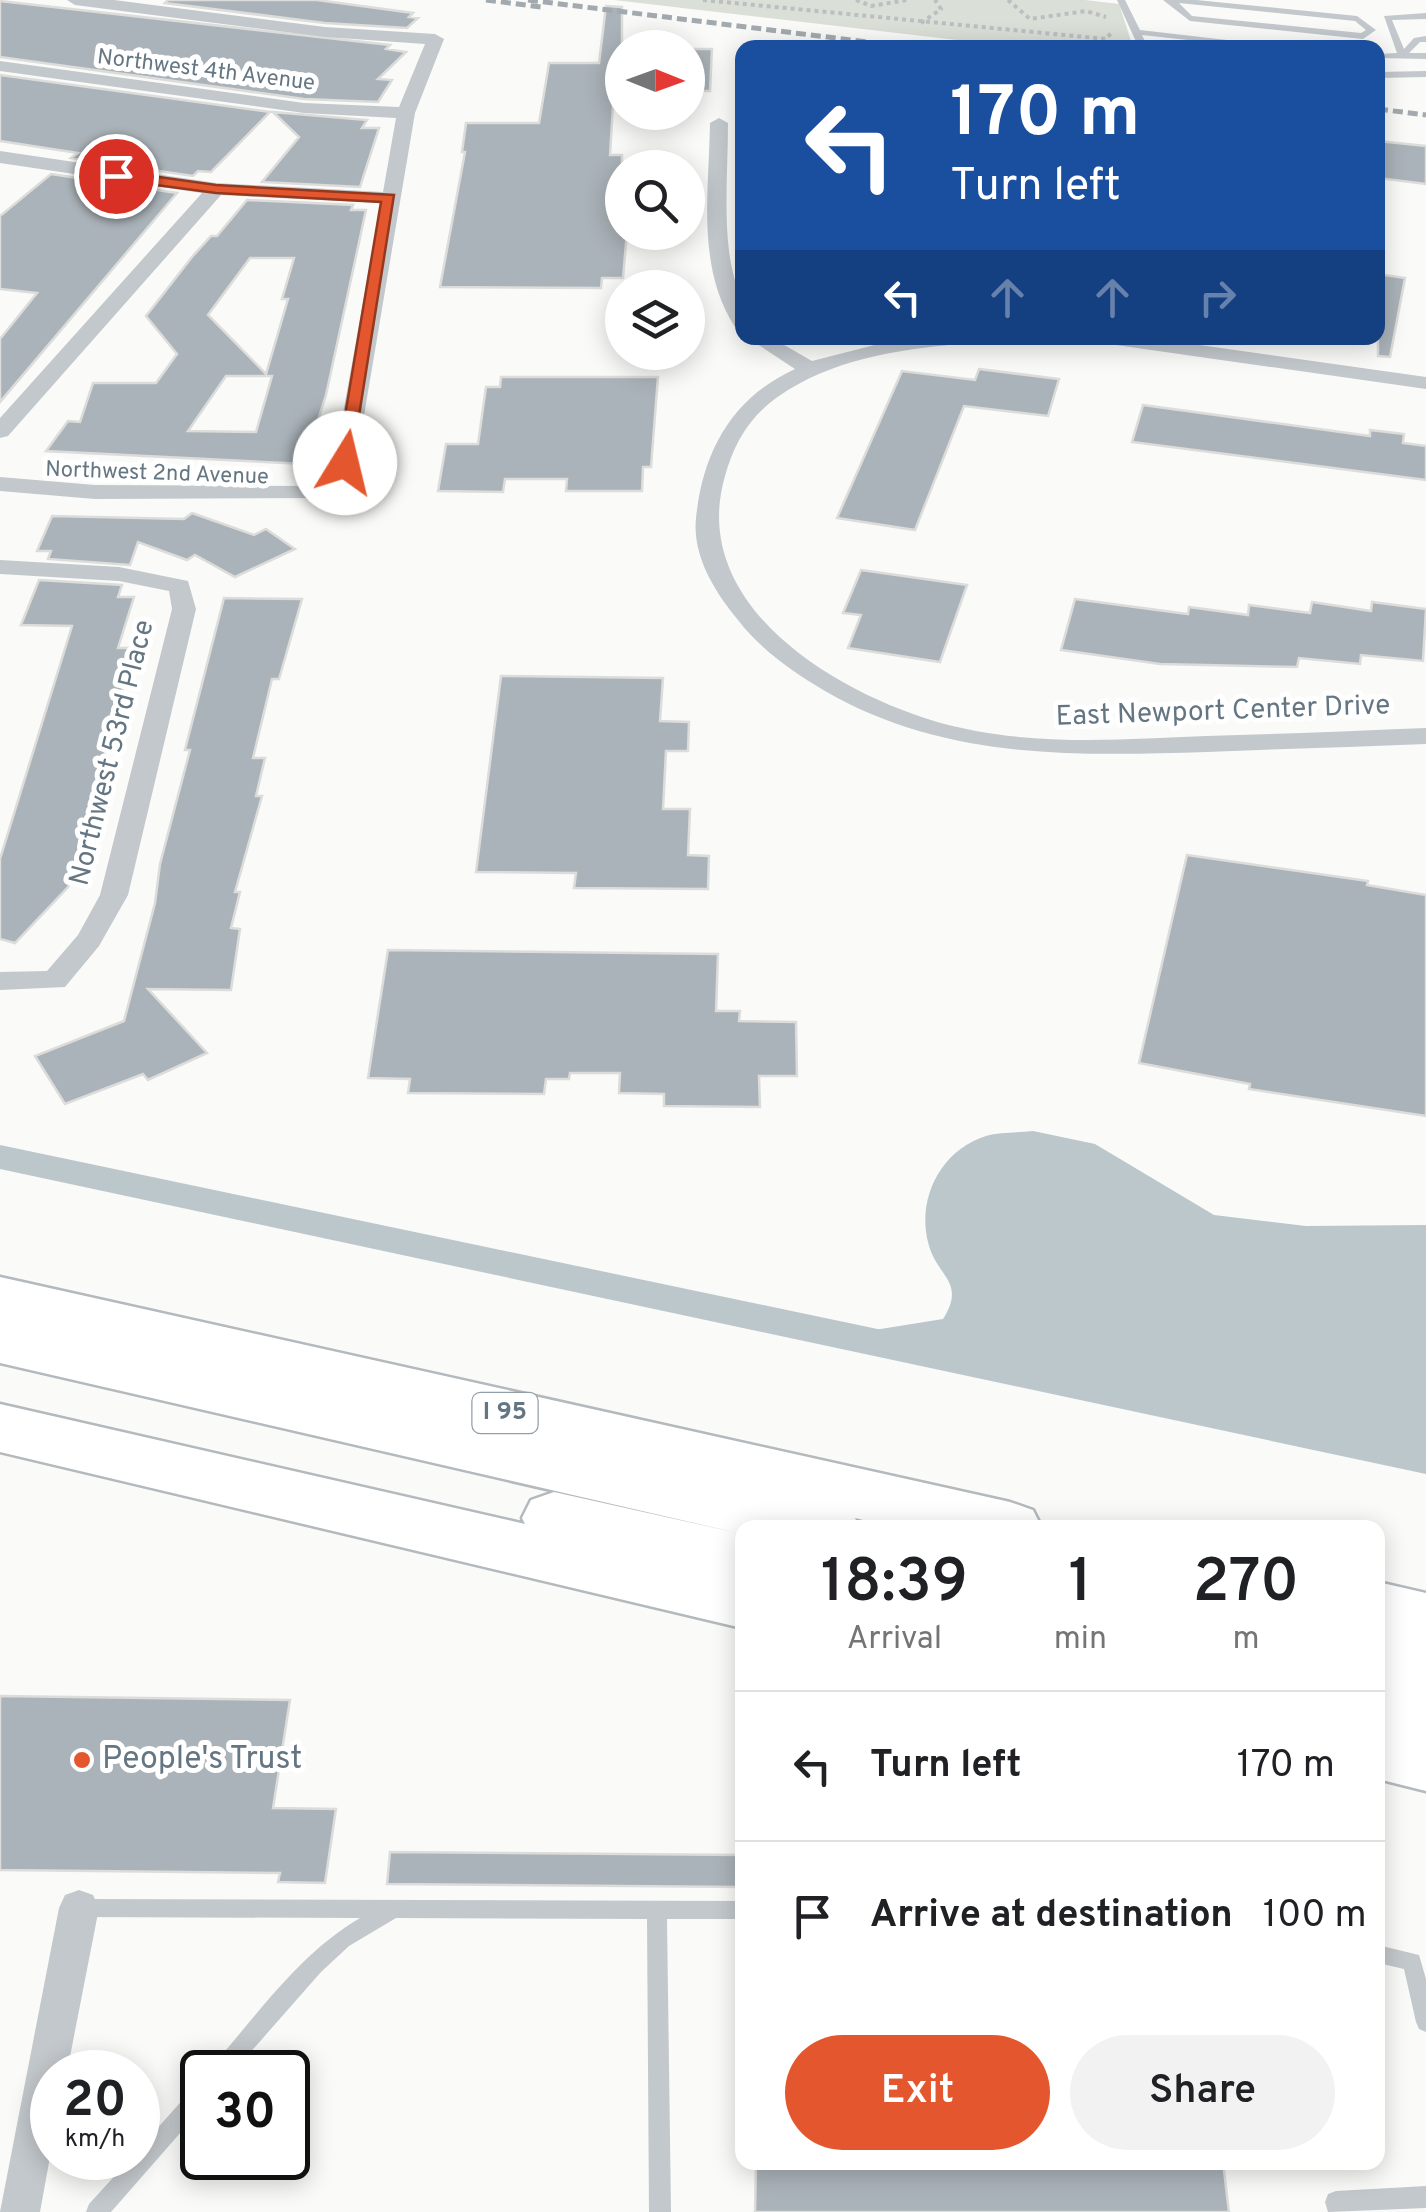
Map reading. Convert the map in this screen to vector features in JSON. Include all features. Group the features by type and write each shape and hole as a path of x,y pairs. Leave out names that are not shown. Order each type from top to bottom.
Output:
{"highway":[{"name":"I 95","path":"0,1299 975,1520"},
{"path":"0,1340 793,1520"},
{"path":"0,1390 735,1559"},
{"path":"0,1428 735,1599"},
{"path":"1385,1612 1426,1622"},
{"path":"1385,1653 1426,1662"},
{"path":"1385,1709 1426,1718"},
{"path":"1385,1751 1426,1761"}],"street":[{"path":"75,0 324,32 435,39 406,113 345,463 335,479"},
{"name":"Northwest 4th Avenue","path":"0,66 304,108 406,113"},
{"path":"720,123 721,264 735,312"},
{"path":"0,177 8,158 216,189 389,198"},
{"path":"0,431 216,189"},
{"path":"770,345 813,370 860,352 909,345"},
{"path":"1212,345 1426,382"},
{"name":"East Newport Center Drive","path":"813,370 746,412 717,462 703,518 716,569 750,625 806,672 886,712 958,734 1069,750 1426,736"},
{"name":"Northwest 2nd Avenue","path":"0,466 212,480 335,479"},
{"name":"Northwest 2nd Avenue","path":"0,484 95,492 316,493 335,479"},
{"name":"Northwest 53rd Place","path":"0,567 119,574 180,586 184,609 114,895 89,940 55,980 0,982"},
{"path":"18,2212 79,1908"}],"lane":[{"path":"1137,0 1122,1 1140,40"},
{"path":"1169,0 1357,19 1372,30 1363,36 1190,18 1169,0"},
{"path":"1402,56 1387,18 1426,16"},
{"path":"1137,32 1214,40"},
{"path":"1402,56 1417,40 1426,39"},
{"path":"1385,56 1426,56"},
{"path":"1385,75 1426,74"},
{"path":"79,1908 735,1910"},
{"path":"239,2050 314,1964 342,1939 394,1909"},
{"path":"657,1910 660,2212"},
{"path":"1385,1956 1412,1962 1426,2022"},
{"path":"97,2212 180,2118"},
{"path":"1339,2212 1336,2202 1426,2197"}],"path":[{"path":"704,0 917,24 1012,27 1088,40"},
{"path":"856,0 871,6 907,0"},
{"path":"917,24 936,17 941,6 935,0"},
{"path":"1008,0 1023,15 1040,20 1095,11 1111,21 1113,31 1100,40"}],"shaded area":[{"path":"614,0 1085,0 1119,4 1131,40 957,40"},
{"path":"1033,1131 1095,1144 1214,1215 1306,1226 1426,1225 1426,1459 843,1335 943,1319 950,1306 951,1287 932,1254 925,1225 936,1178 956,1152 970,1143 991,1135"}],"building":[{"path":"317,0 413,13 409,17 418,18 407,28 325,23 165,3"},
{"path":"0,1 390,45 386,49 406,52 378,79 392,80 378,102 304,99 0,57"},
{"path":"606,6 622,7 622,30 605,30 605,130 612,130 610,150 605,150 605,250 625,250 624,270 605,270 601,288 440,287 465,152 466,123 539,123 549,63 599,63"},
{"path":"705,49 712,49 710,91 705,91"},
{"path":"0,75 270,112 211,172 198,171 193,176 71,158 78,153 0,141"},
{"path":"273,112 367,120 362,128 379,128 360,187 262,182 299,137"},
{"path":"1385,142 1426,146 1426,184 1385,179"},
{"path":"51,174 177,193 0,402 0,339 37,293 0,289 0,216"},
{"path":"247,200 353,205 351,210 366,210 326,395 304,464 46,451 68,421 80,422 93,383 156,383 177,354 146,316 192,257 211,236 217,236","holes":["250,258 294,258 282,299 288,299 266,374 208,315","226,376 272,376 256,432 188,431"]},
{"path":"1385,275 1405,278 1390,357 1378,356 1378,345 1385,345"},
{"path":"979,369 1059,379 1048,416 964,406 915,530 837,518 902,371 975,380"},
{"path":"501,377 658,377 651,467 643,467 642,491 566,491 567,479 505,479 503,492 438,491 446,444 478,444 486,387 500,387"},
{"path":"1143,405 1370,436 1370,430 1404,434 1403,443 1426,446 1426,480 1132,442"},
{"path":"192,513 254,535 266,529 295,549 235,577 195,555 187,560 138,542 130,565 48,559 51,551 37,551 52,516 184,519"},
{"path":"861,570 967,585 940,662 848,648 861,615 843,613"},
{"path":"39,580 122,585 118,597 134,597 118,648 134,648 68,887 15,943 0,939 0,859 72,626 21,625"},
{"path":"224,598 302,599 279,679 272,679 253,758 265,758 256,796 262,796 235,892 240,892 231,928 240,929 231,990 148,989 207,1053 148,1080 143,1074 65,1104 35,1056 124,1021 155,903 160,864 190,750 185,750"},
{"path":"1075,599 1188,614 1189,607 1248,615 1249,605 1310,613 1312,602 1371,611 1372,602 1426,609 1423,661 1361,655 1360,664 1299,658 1297,667 1160,664 1061,650"},
{"path":"501,676 663,678 660,721 689,722 688,751 666,751 663,809 690,809 688,855 709,856 708,889 574,888 576,873 476,872"},
{"path":"1187,855 1368,881 1367,885 1426,895 1426,1116 1249,1089 1250,1084 1139,1063"},
{"path":"388,950 718,954 716,1011 740,1011 739,1021 796,1022 797,1076 759,1076 760,1107 664,1106 664,1094 619,1093 620,1073 570,1073 569,1079 546,1079 544,1094 408,1093 410,1079 368,1078"},
{"path":"0,1696 290,1700 273,1808 336,1809 325,1883 278,1882 280,1873 0,1870"},
{"path":"390,1852 735,1855 735,1887 387,1884"},
{"path":"756,2170 1224,2170 1229,2212 755,2212"}],"waterway":[{"path":"0,1157 1426,1459"}],"railway":[{"path":"486,0 541,7"},
{"path":"528,0 851,40"},
{"path":"1385,110 1426,115"}],"place":[{"name":"People's Trust","path":"82,1760"}],"route":[{"path":"116,176 216,189 389,198 345,463"}]}
